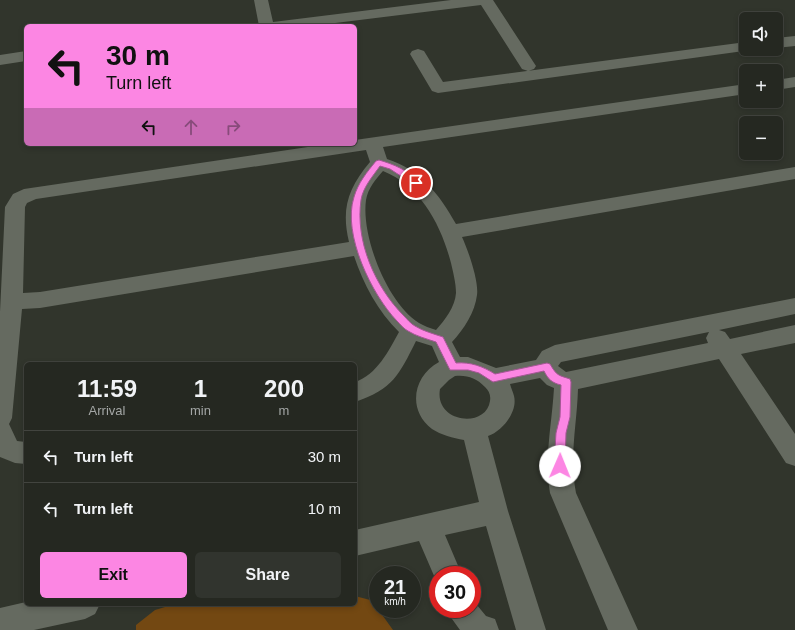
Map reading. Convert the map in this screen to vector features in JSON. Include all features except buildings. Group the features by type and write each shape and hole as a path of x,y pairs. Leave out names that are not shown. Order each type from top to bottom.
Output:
{"street":[{"path":"261,0 266,24"},
{"path":"291,24 485,0 528,66"},
{"path":"783,42 795,41"},
{"path":"418,54 438,88 739,48"},
{"path":"0,60 24,56"},
{"path":"783,84 795,82"},
{"path":"357,145 739,91"},
{"path":"373,143 379,163"},
{"path":"0,418 12,302 15,207 20,199 31,193 352,146"},
{"path":"379,163 393,168 410,177 422,189 452,232 464,269 466,295 459,315 451,330 440,340"},
{"path":"379,163 364,182 357,198 356,225 360,248 368,269 391,308 411,329 440,340 453,367"},
{"path":"452,232 795,173"},
{"path":"12,302 48,298 360,248"},
{"path":"624,630 563,493 560,477 560,454 561,433 565,417 557,374 547,361 549,357 555,354 795,306"},
{"path":"707,323 795,455"},
{"path":"357,392 365,390 379,380 396,359 411,329"},
{"path":"493,378 557,374 723,349 795,334"},
{"path":"468,366 482,370 493,378 501,390 503,402 499,415 488,424 474,430 459,430 444,424 433,416 427,404 427,392 431,381 441,372 453,367 468,366"},
{"path":"474,430 495,511 531,630"},
{"path":"0,431 4,446 14,453 24,453"},
{"path":"357,543 495,511"},
{"path":"428,527 444,566"},
{"path":"7,625 78,606"},
{"path":"470,618 478,628 484,630"}],"shaded area":[{"path":"357,597 369,600 369,618 384,618 393,630 136,630 136,625 155,610 168,606 357,606"}],"route":[{"path":"416,183 410,177 393,168 379,163 364,182 357,198 356,225 360,248 368,269 391,308 411,329 440,340 453,367 468,366 482,370 493,378 547,367 551,375 556,380 566,382 565,417 561,433 560,466"}]}
